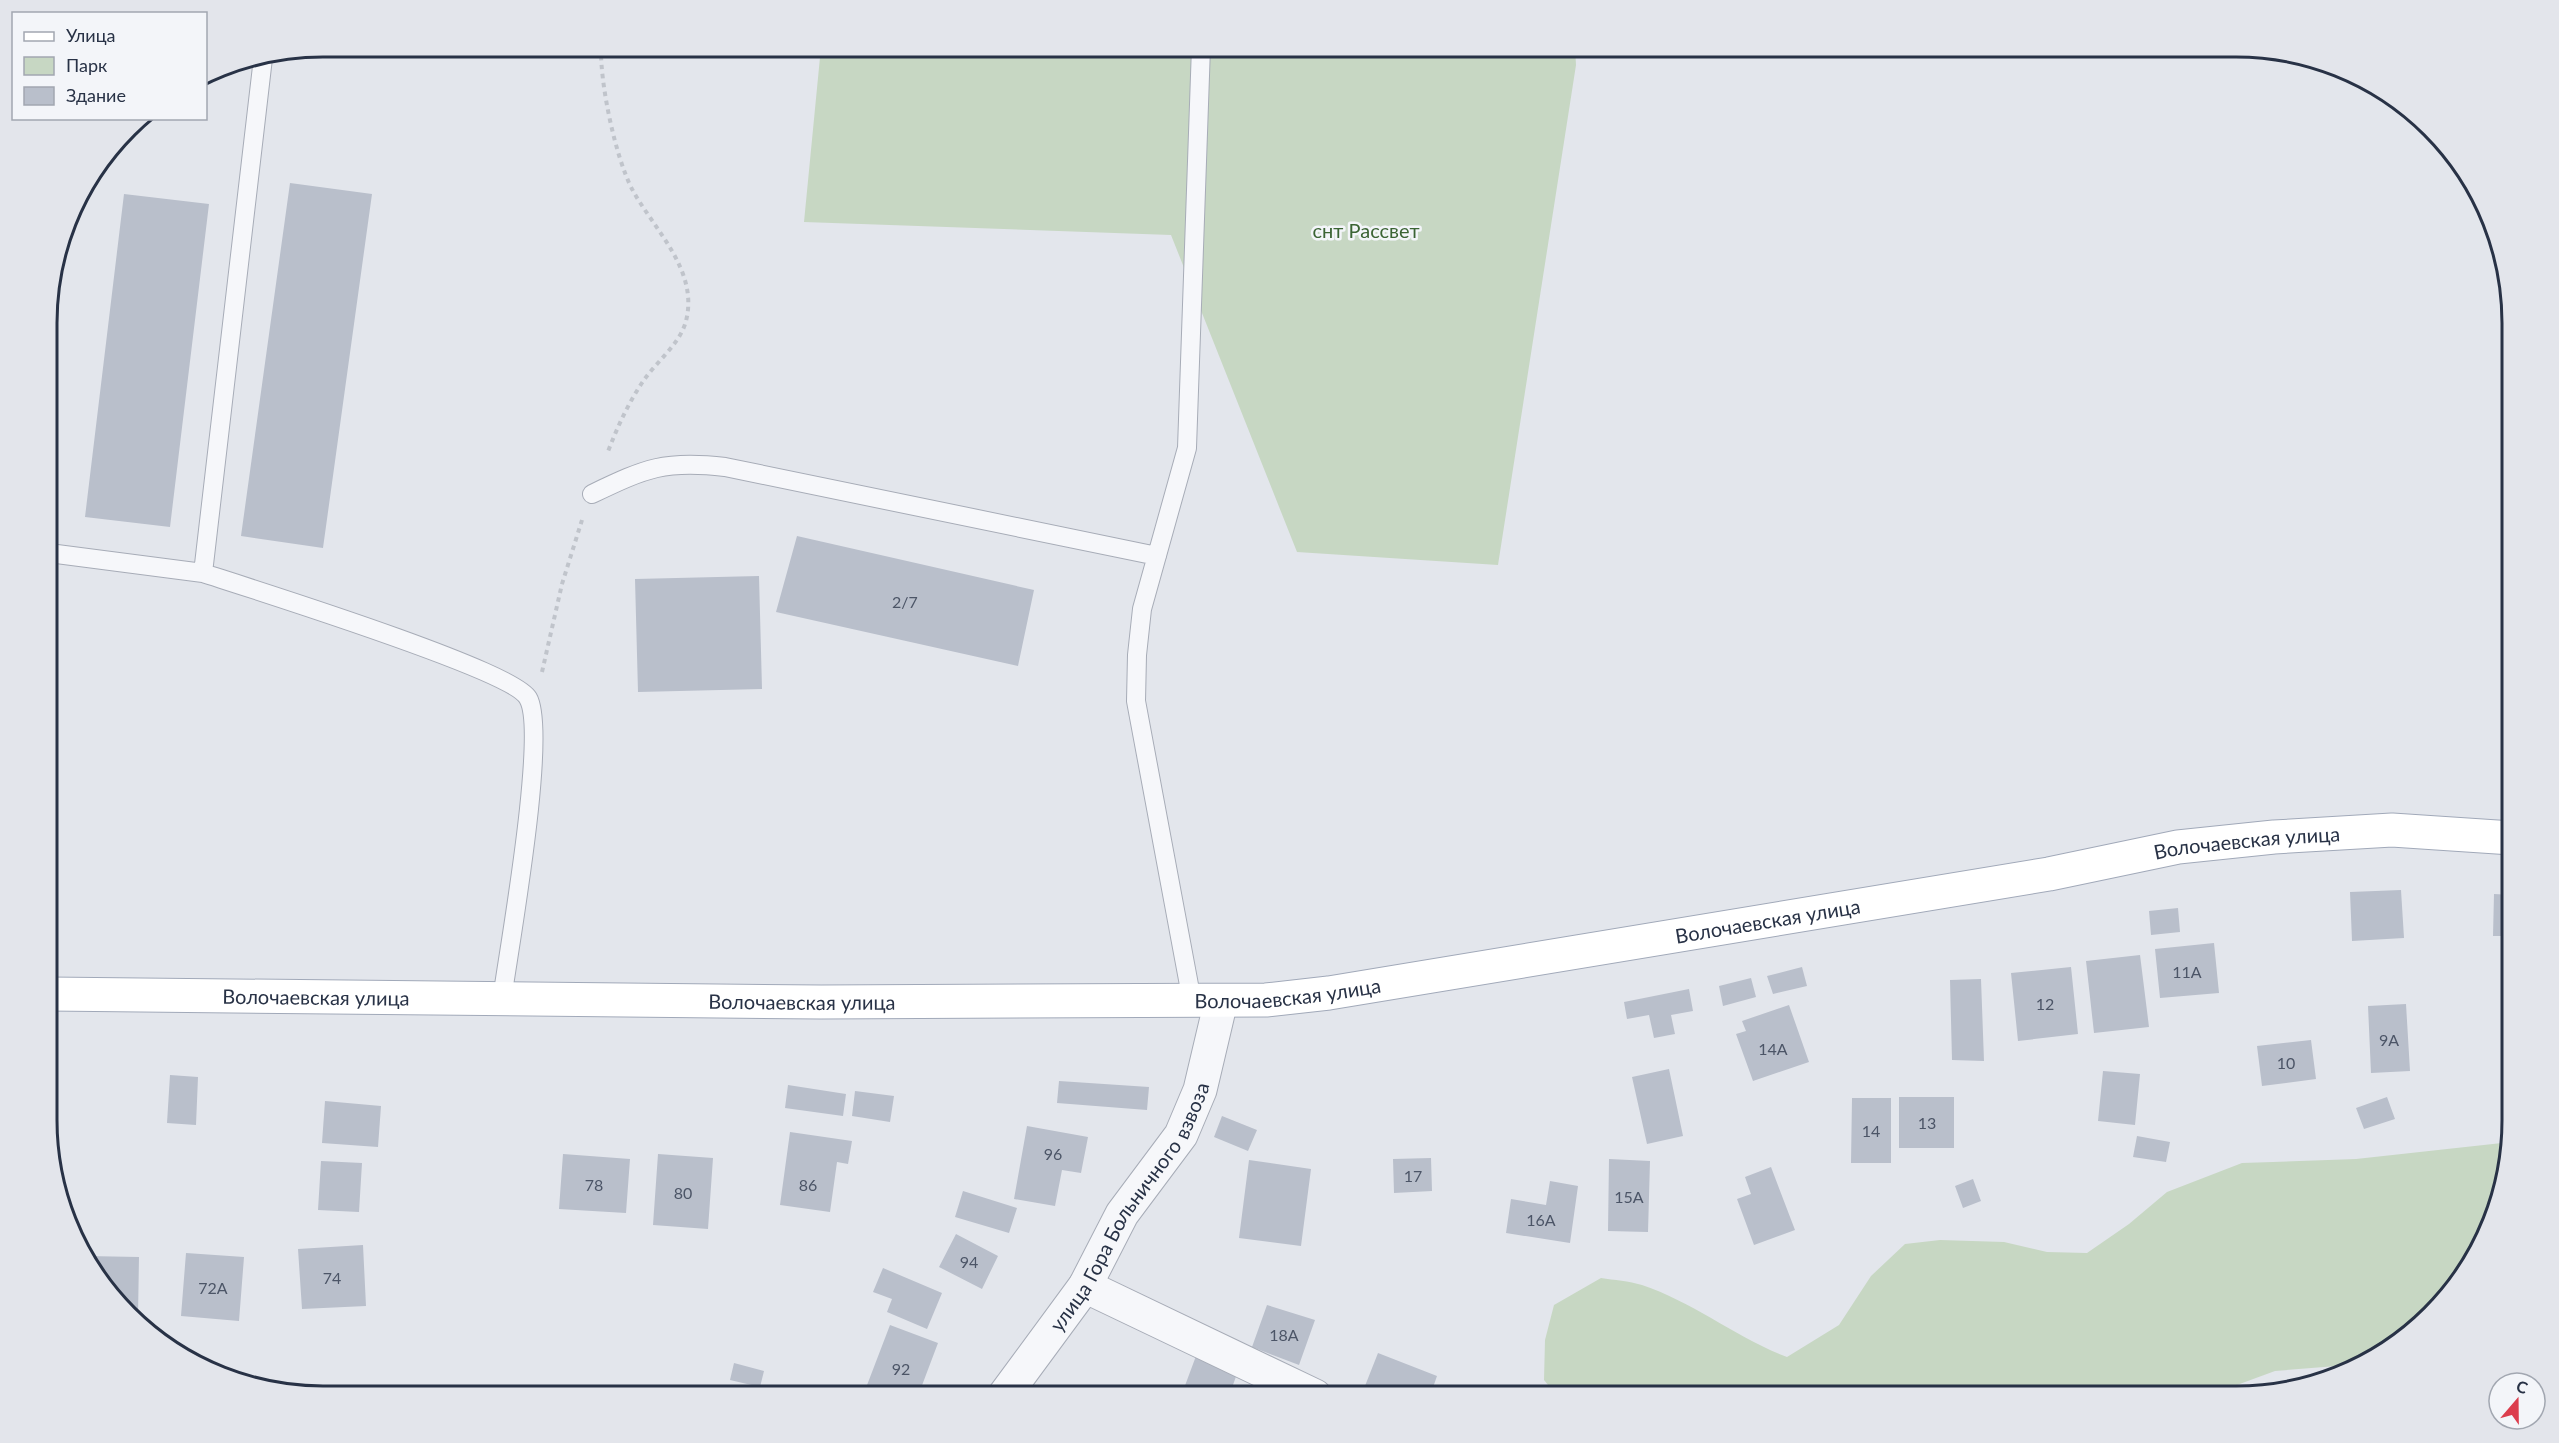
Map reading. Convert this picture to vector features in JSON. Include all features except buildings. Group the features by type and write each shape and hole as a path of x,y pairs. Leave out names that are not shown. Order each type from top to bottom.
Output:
{"main road":[{"name":"Волочаевская улица","path":"57,994 821,1002 1206,1001 1329,993 2049,874 2178,847 2274,837 2392,830 2502,837"}],"street":[{"name":"улица Гора Больничного взвоза","path":"1011,1386 1085,1286 1122,1214 1181,1136 1200,1090 1206,1001"},
{"path":"1085,1286 1294,1386"}],"lane":[{"path":"1201,57 1187,447 1142,609 1137,655 1136,701 1206,1001"},
{"path":"203,573 262,64"},
{"path":"592,494 635,474 668,464 705,465 1157,556"},
{"path":"57,554 203,573 346,619 517,686 528,697 534,716 533,773 502,999"}],"path":[{"path":"534,716 562,584 592,494 627,407 644,380 677,339 686,323 689,305 677,258 632,188 606,98 602,57"}],"green space":[{"name":"снт Рассвет","path":"820,57 1576,57 1498,565 1297,552 1171,235 804,222"},
{"path":"2501,1143 2493,1189 2482,1222 2475,1238 2447,1282 2424,1308 2398,1331 2354,1359 2338,1366 2275,1371 2234,1386 1549,1386 1544,1380 1545,1340 1554,1305 1601,1278 1637,1284 1661,1292 1750,1340 1787,1357 1839,1325 1871,1276 1905,1244 1940,1240 2004,1242 2047,1252 2087,1253 2129,1224 2167,1192 2242,1163 2356,1159"}]}
